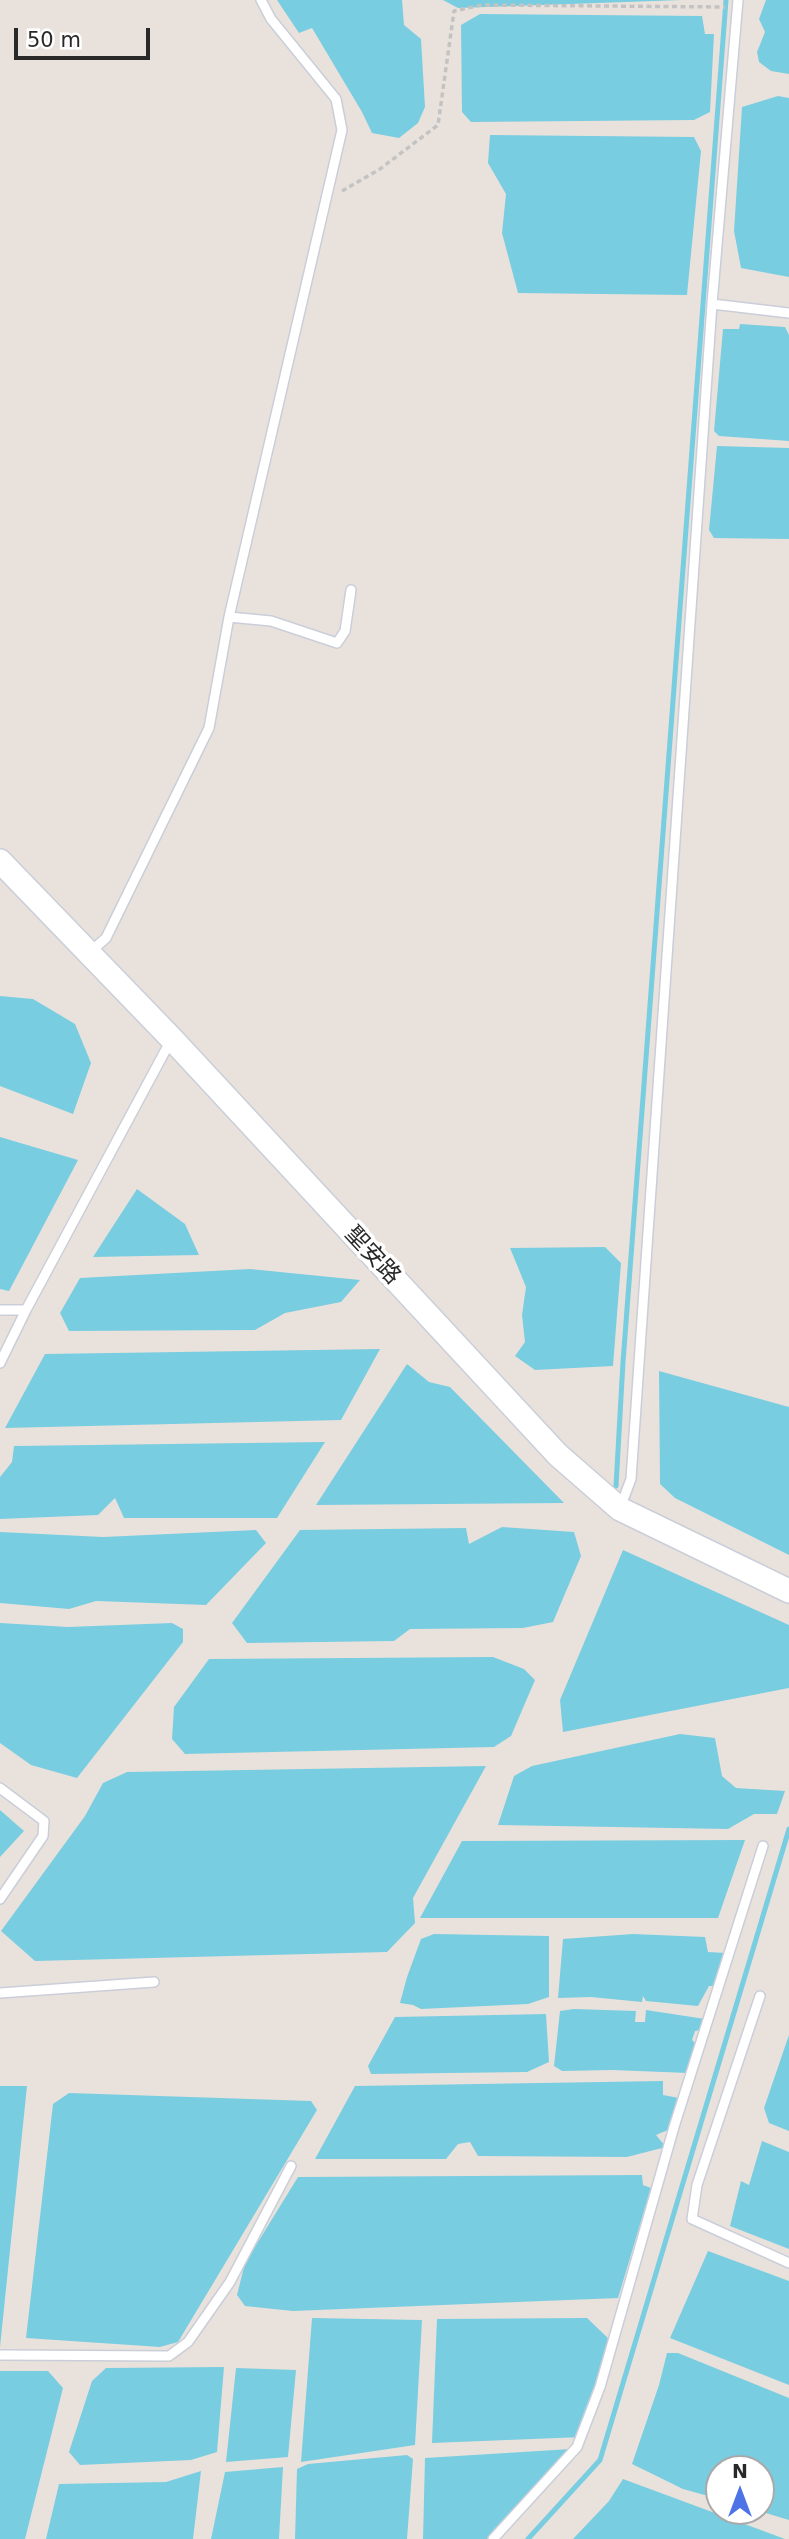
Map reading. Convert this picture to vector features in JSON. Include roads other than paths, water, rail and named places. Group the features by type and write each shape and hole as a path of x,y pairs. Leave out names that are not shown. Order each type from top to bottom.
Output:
{"street":[{"name":"聖安路","path":"0,861 172,1039 558,1455 620,1509 789,1591"}],"lane":[{"path":"89,953 106,938 209,728 229,617 342,130 336,99 271,19 261,0"},
{"path":"620,1509 631,1479 712,304 738,3"},
{"path":"712,304 789,313"},
{"path":"229,617 271,621 337,643 345,631 351,590"},
{"path":"0,1363 172,1039"},
{"path":"0,1310 26,1310"},
{"path":"0,1788 44,1821 43,1836 0,1899"},
{"path":"493,2539 577,2447 600,2387 674,2127 763,1846"},
{"path":"0,1993 154,1982"},
{"path":"760,1996 697,2185 692,2219 789,2263"},
{"path":"0,2355 169,2356 188,2342 230,2281 291,2166"}],"water":[{"path":"277,0 402,0 404,25 421,39 425,107 418,123 399,138 372,133 312,28 299,33"},
{"path":"443,0 682,0 458,8"},
{"path":"766,0 789,0 789,74 771,71 759,62 757,52 765,32 759,19"},
{"path":"480,14 702,16 705,34 714,34 710,112 694,120 471,122 462,112 461,25"},
{"path":"778,96 789,98 789,277 741,268 734,231 742,107"},
{"path":"490,135 694,137 701,151 687,295 518,293 502,233 506,194 488,163"},
{"path":"740,324 785,327 789,335 789,441 719,436 714,431 723,329 739,329"},
{"path":"717,446 789,448 789,539 714,538 709,530"},
{"path":"0,996 33,999 75,1024 91,1063 73,1114 0,1086"},
{"path":"0,1137 78,1160 9,1291 0,1289"},
{"path":"137,1189 185,1224 199,1255 93,1257"},
{"path":"605,1247 621,1263 613,1366 535,1370 515,1356 525,1342 522,1315 526,1287 510,1248"},
{"path":"250,1269 360,1280 341,1302 285,1313 255,1330 69,1331 60,1313 80,1278"},
{"path":"380,1349 341,1420 5,1428 45,1354"},
{"path":"407,1364 429,1382 450,1387 564,1503 316,1505"},
{"path":"659,1371 789,1407 789,1555 675,1498 660,1484"},
{"path":"325,1442 277,1518 124,1518 115,1498 98,1515 0,1519 0,1477 12,1462 14,1446"},
{"path":"502,1527 574,1532 581,1556 553,1622 523,1628 410,1629 394,1641 247,1643 232,1623 300,1530 466,1528 469,1544"},
{"path":"256,1530 266,1543 206,1605 96,1601 69,1609 0,1603 0,1532 103,1537"},
{"path":"623,1550 789,1625 789,1688 563,1732 560,1700"},
{"path":"0,1623 68,1627 172,1623 183,1629 183,1642 77,1778 31,1765 0,1743"},
{"path":"493,1657 524,1669 535,1680 511,1736 494,1747 185,1754 172,1739 174,1707 209,1659"},
{"path":"680,1734 715,1738 722,1776 736,1788 785,1791 777,1814 754,1814 728,1829 498,1825 514,1776 532,1766"},
{"path":"486,1766 413,1898 415,1923 387,1952 35,1961 1,1931 85,1816 103,1783 127,1772"},
{"path":"0,1810 24,1831 0,1857"},
{"path":"745,1840 718,1918 420,1918 462,1841"},
{"path":"434,1934 549,1936 549,1997 528,2004 421,2009 400,2003 421,1939"},
{"path":"633,1934 705,1937 708,1952 726,1953 714,1986 709,1986 698,2006 646,2001 643,1996 642,2002 591,1997 558,1998 563,1939"},
{"path":"646,2010 705,2019 701,2030 695,2031 692,2040 697,2045 688,2073 562,2071 554,2066 560,2011 636,2011 635,2022 645,2022"},
{"path":"546,2014 549,2062 527,2072 371,2074 368,2066 395,2017"},
{"path":"789,2035 789,2131 769,2123 764,2108"},
{"path":"663,2081 663,2095 679,2098 668,2130 656,2135 666,2147 627,2157 478,2156 470,2142 458,2144 446,2159 315,2159 355,2086"},
{"path":"0,2086 27,2086 0,2347"},
{"path":"69,2093 311,2101 317,2110 178,2342 160,2347 26,2338 53,2104"},
{"path":"762,2141 789,2152 789,2249 730,2226 741,2181 749,2185"},
{"path":"642,2175 643,2185 651,2188 618,2298 293,2311 245,2306 237,2295 245,2263 298,2177"},
{"path":"708,2251 789,2281 789,2385 670,2338"},
{"path":"312,2318 422,2320 415,2445 301,2462"},
{"path":"587,2318 610,2340 583,2437 432,2443 437,2319"},
{"path":"667,2353 678,2353 789,2398 789,2520 775,2516 775,2455 705,2455 705,2495 683,2489 632,2464"},
{"path":"224,2367 217,2452 191,2460 80,2465 69,2452 92,2381 106,2368"},
{"path":"236,2368 296,2370 288,2457 226,2462"},
{"path":"0,2371 48,2371 63,2388 25,2539 0,2539"},
{"path":"571,2449 487,2539 423,2539 425,2458"},
{"path":"407,2455 413,2459 407,2539 295,2539 297,2469 308,2464"},
{"path":"283,2467 279,2539 211,2539 225,2472"},
{"path":"201,2471 193,2539 46,2539 59,2484 166,2482"},
{"path":"623,2479 705,2509 705,2525 747,2525 785,2539 573,2539 609,2501"}],"waterway":[{"path":"616,1486 623,1362 726,0"},
{"path":"528,2539 600,2460 789,1829"}]}
